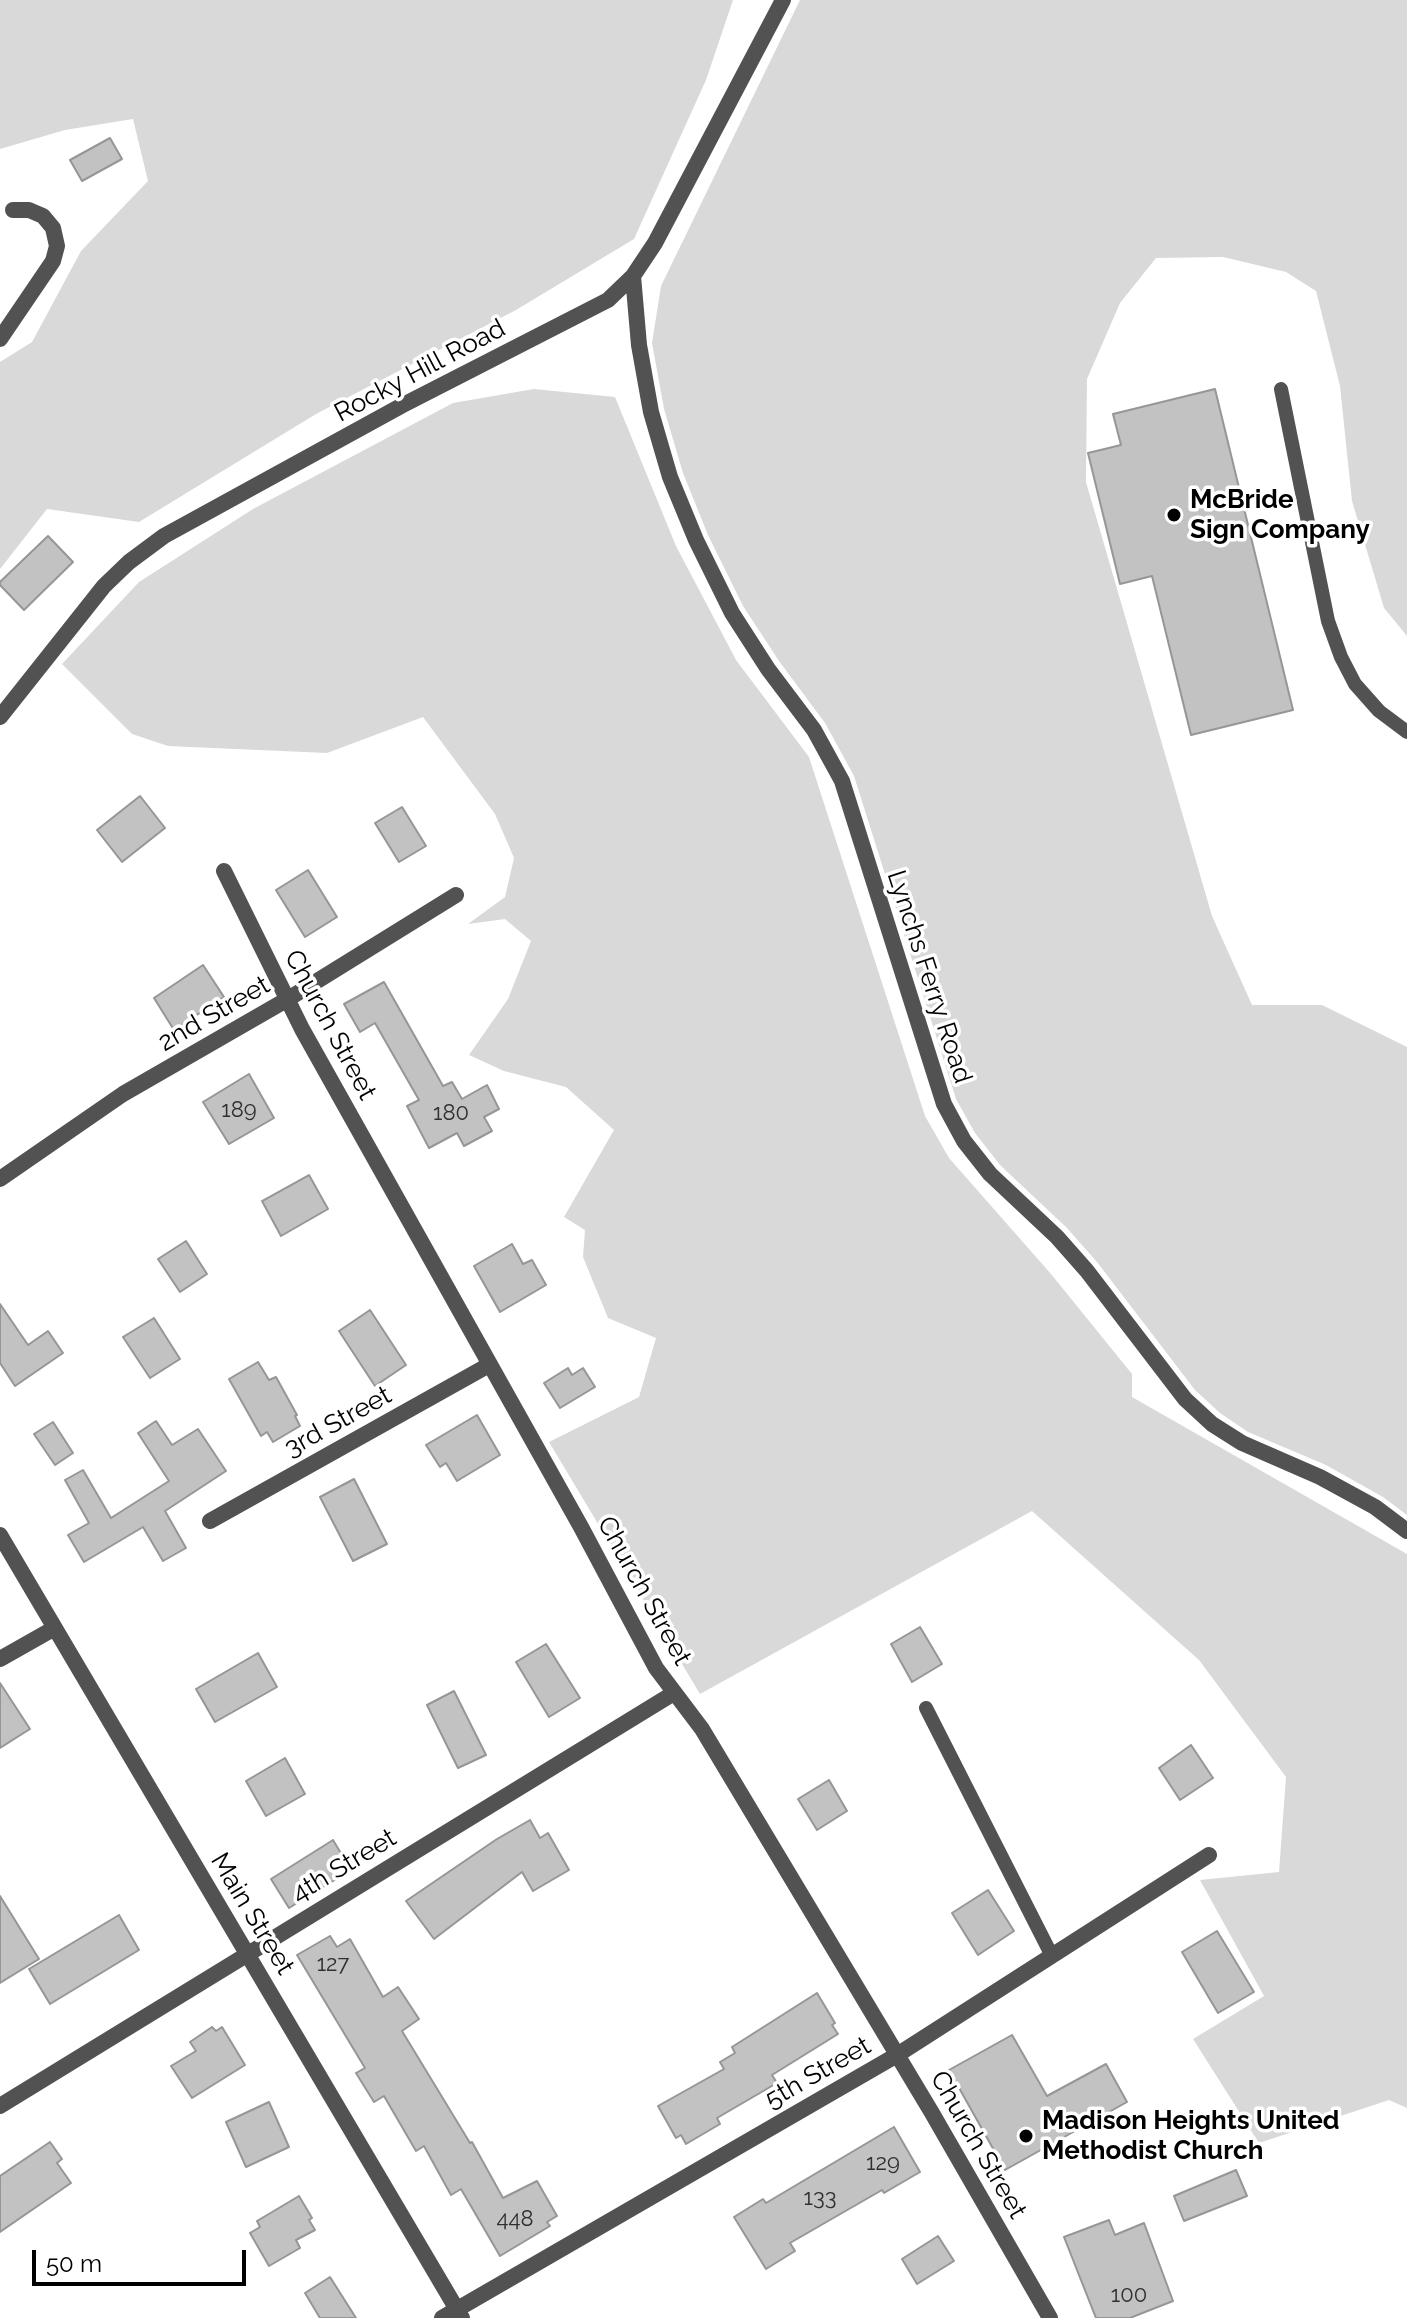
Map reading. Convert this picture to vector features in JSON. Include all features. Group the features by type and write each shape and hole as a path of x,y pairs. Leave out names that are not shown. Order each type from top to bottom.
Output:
{"street":[{"name":"Rocky Hill Road","path":"0,717 104,586 129,562 164,536 401,406 608,300 633,276 655,243 783,0"},
{"path":"0,339 53,261 57,246 53,228 43,216 29,210 13,210"},
{"name":"Lynchs Ferry Road","path":"633,276 641,358 651,412 670,477 696,540 732,613 768,669 814,730 842,781 944,1104 964,1141 990,1174 1057,1237 1087,1271 1185,1399 1212,1424 1242,1443 1320,1477 1375,1507 1407,1531"},
{"name":"Church Street","path":"224,871 288,999 656,1668 702,1729 1050,2318"},
{"name":"2nd Street","path":"0,1179 123,1094 288,999 456,895"},
{"name":"3rd Street","path":"210,1521 489,1365"},
{"name":"Main Street","path":"0,1535 247,1953 454,2315"},
{"path":"0,1659 53,1629"},
{"name":"4th Street","path":"0,2106 674,1693"},
{"name":"5th Street","path":"454,2315 897,2055 1209,1855"}],"lane":[{"path":"1281,389 1328,621 1341,657 1355,684 1379,711 1407,732"},
{"path":"926,1708 1052,1956"}],"shaded area":[{"path":"0,0 733,0 706,80 634,239 516,310 316,414 139,522 47,509 0,569 0,362 32,342 81,251 148,181 133,119 65,130 0,149"},
{"path":"800,0 1407,0 1407,636 1384,608 1352,501 1340,386 1316,291 1286,272 1223,257 1156,258 1120,303 1087,379 1086,482 1212,916 1252,1005 1322,1005 1407,1047 1407,1515 1383,1497 1326,1465 1248,1432 1220,1413 1195,1390 1097,1262 1067,1228 1000,1165 975,1133 956,1099 854,776 825,723 743,606 708,535 683,473 664,409 652,343 661,286"},
{"path":"534,389 615,397 676,546 736,660 809,757 925,1116 949,1158 1051,1274 1132,1374 1132,1397 1407,1554 1407,2108 1389,2100 1259,2143 1193,2039 1264,1996 1200,1880 1279,1872 1286,1777 1199,1660 1032,1511 700,1694 549,1442 639,1397 656,1338 608,1318 583,1257 585,1230 564,1217 614,1130 566,1087 504,1071 469,1055 508,999 531,941 505,919 468,924 505,897 514,858 495,814 423,717 327,753 168,746 132,734 62,664 139,582 253,509 453,403"}],"building":[{"path":"110,138 122,159 82,181 70,160"},
{"name":"McBride Sign Company","path":"1215,389 1293,710 1191,735 1152,576 1120,584 1088,453 1121,445 1113,414"},
{"path":"48,536 73,562 24,610 0,582"},
{"path":"140,796 165,828 122,862 97,830"},
{"path":"402,807 426,846 399,862 375,823"},
{"path":"308,870 337,917 305,937 276,890"},
{"path":"203,965 224,997 174,1030 154,998"},
{"path":"384,982 443,1086 452,1082 462,1099 487,1085 499,1109 484,1117 492,1131 464,1146 457,1133 429,1148 407,1106 419,1100 375,1023 360,1032 344,1004"},
{"path":"249,1074 274,1118 229,1144 203,1102"},
{"path":"309,1175 328,1209 281,1236 262,1201"},
{"path":"186,1241 207,1274 180,1292 158,1259"},
{"path":"512,1244 523,1264 532,1260 546,1285 500,1312 474,1266"},
{"path":"0,1304 28,1345 48,1331 63,1353 15,1386 0,1363"},
{"path":"370,1310 406,1365 375,1386 339,1331"},
{"path":"154,1318 180,1359 150,1378 123,1337"},
{"path":"258,1362 269,1380 276,1377 300,1426 273,1442 267,1432 261,1436 229,1379"},
{"path":"568,1368 572,1375 583,1368 595,1387 560,1408 544,1383"},
{"path":"477,1415 500,1455 457,1481 446,1463 440,1467 426,1445"},
{"path":"156,1421 172,1445 198,1429 226,1471 165,1511 186,1548 163,1561 143,1527 84,1562 68,1535 89,1523 65,1480 83,1470 111,1518 169,1481 138,1433"},
{"path":"53,1422 73,1453 55,1465 34,1434"},
{"path":"354,1479 387,1544 353,1561 320,1497"},
{"path":"920,1627 942,1664 912,1682 891,1644"},
{"path":"546,1644 580,1698 549,1717 516,1662"},
{"path":"258,1653 277,1687 215,1722 196,1689"},
{"path":"0,1683 30,1729 0,1748"},
{"path":"454,1691 486,1755 458,1768 427,1705"},
{"path":"1191,1745 1213,1778 1180,1800 1159,1768"},
{"path":"285,1758 305,1794 266,1816 246,1781"},
{"path":"829,1780 847,1811 817,1830 798,1799"},
{"path":"530,1820 540,1838 548,1833 569,1870 533,1891 522,1872 434,1939 406,1901"},
{"path":"333,1840 351,1870 289,1908 271,1879"},
{"path":"988,1890 1014,1931 978,1955 952,1913"},
{"path":"0,1896 39,1959 0,1983"},
{"path":"119,1915 139,1950 50,2004 29,1969"},
{"path":"1217,1931 1254,1992 1218,2013 1182,1952"},
{"path":"330,1936 337,1947 350,1939 383,1997 398,1987 419,2019 402,2031 472,2142 503,2198 537,2181 557,2216 547,2222 550,2226 500,2256 461,2189 451,2195 424,2146 416,2151 384,2096 374,2102 356,2073 365,2068 297,1955"},
{"path":"817,1993 838,2034 772,2075 777,2083 717,2118 720,2124 686,2144 681,2135 676,2138 658,2106 724,2069 720,2062 735,2053 732,2047"},
{"path":"212,2027 216,2031 222,2027 245,2065 192,2098 171,2066 196,2051 190,2042"},
{"name":"Madison Heights United Methodist Church","path":"1012,2035 1047,2096 1106,2064 1127,2102 1005,2170 949,2070"},
{"path":"269,2102 289,2147 246,2167 226,2122"},
{"path":"894,2127 920,2172 884,2193 882,2190 790,2243 795,2251 766,2269 734,2217 763,2199 766,2203"},
{"path":"50,2142 62,2159 57,2163 71,2183 0,2232 0,2176"},
{"path":"1236,2170 1247,2196 1184,2221 1174,2196"},
{"path":"299,2196 315,2230 296,2240 300,2248 269,2266 250,2233 260,2227 257,2221"},
{"path":"1109,2220 1115,2235 1144,2223 1173,2301 1130,2318 1096,2318 1064,2237"},
{"path":"938,2236 954,2261 917,2284 902,2259"},
{"path":"330,2277 356,2318 320,2318 305,2293"}],"place":[{"name":"McBride Sign Company","path":"1174,515"},
{"name":"Madison Heights United Methodist Church","path":"1026,2136"}]}
